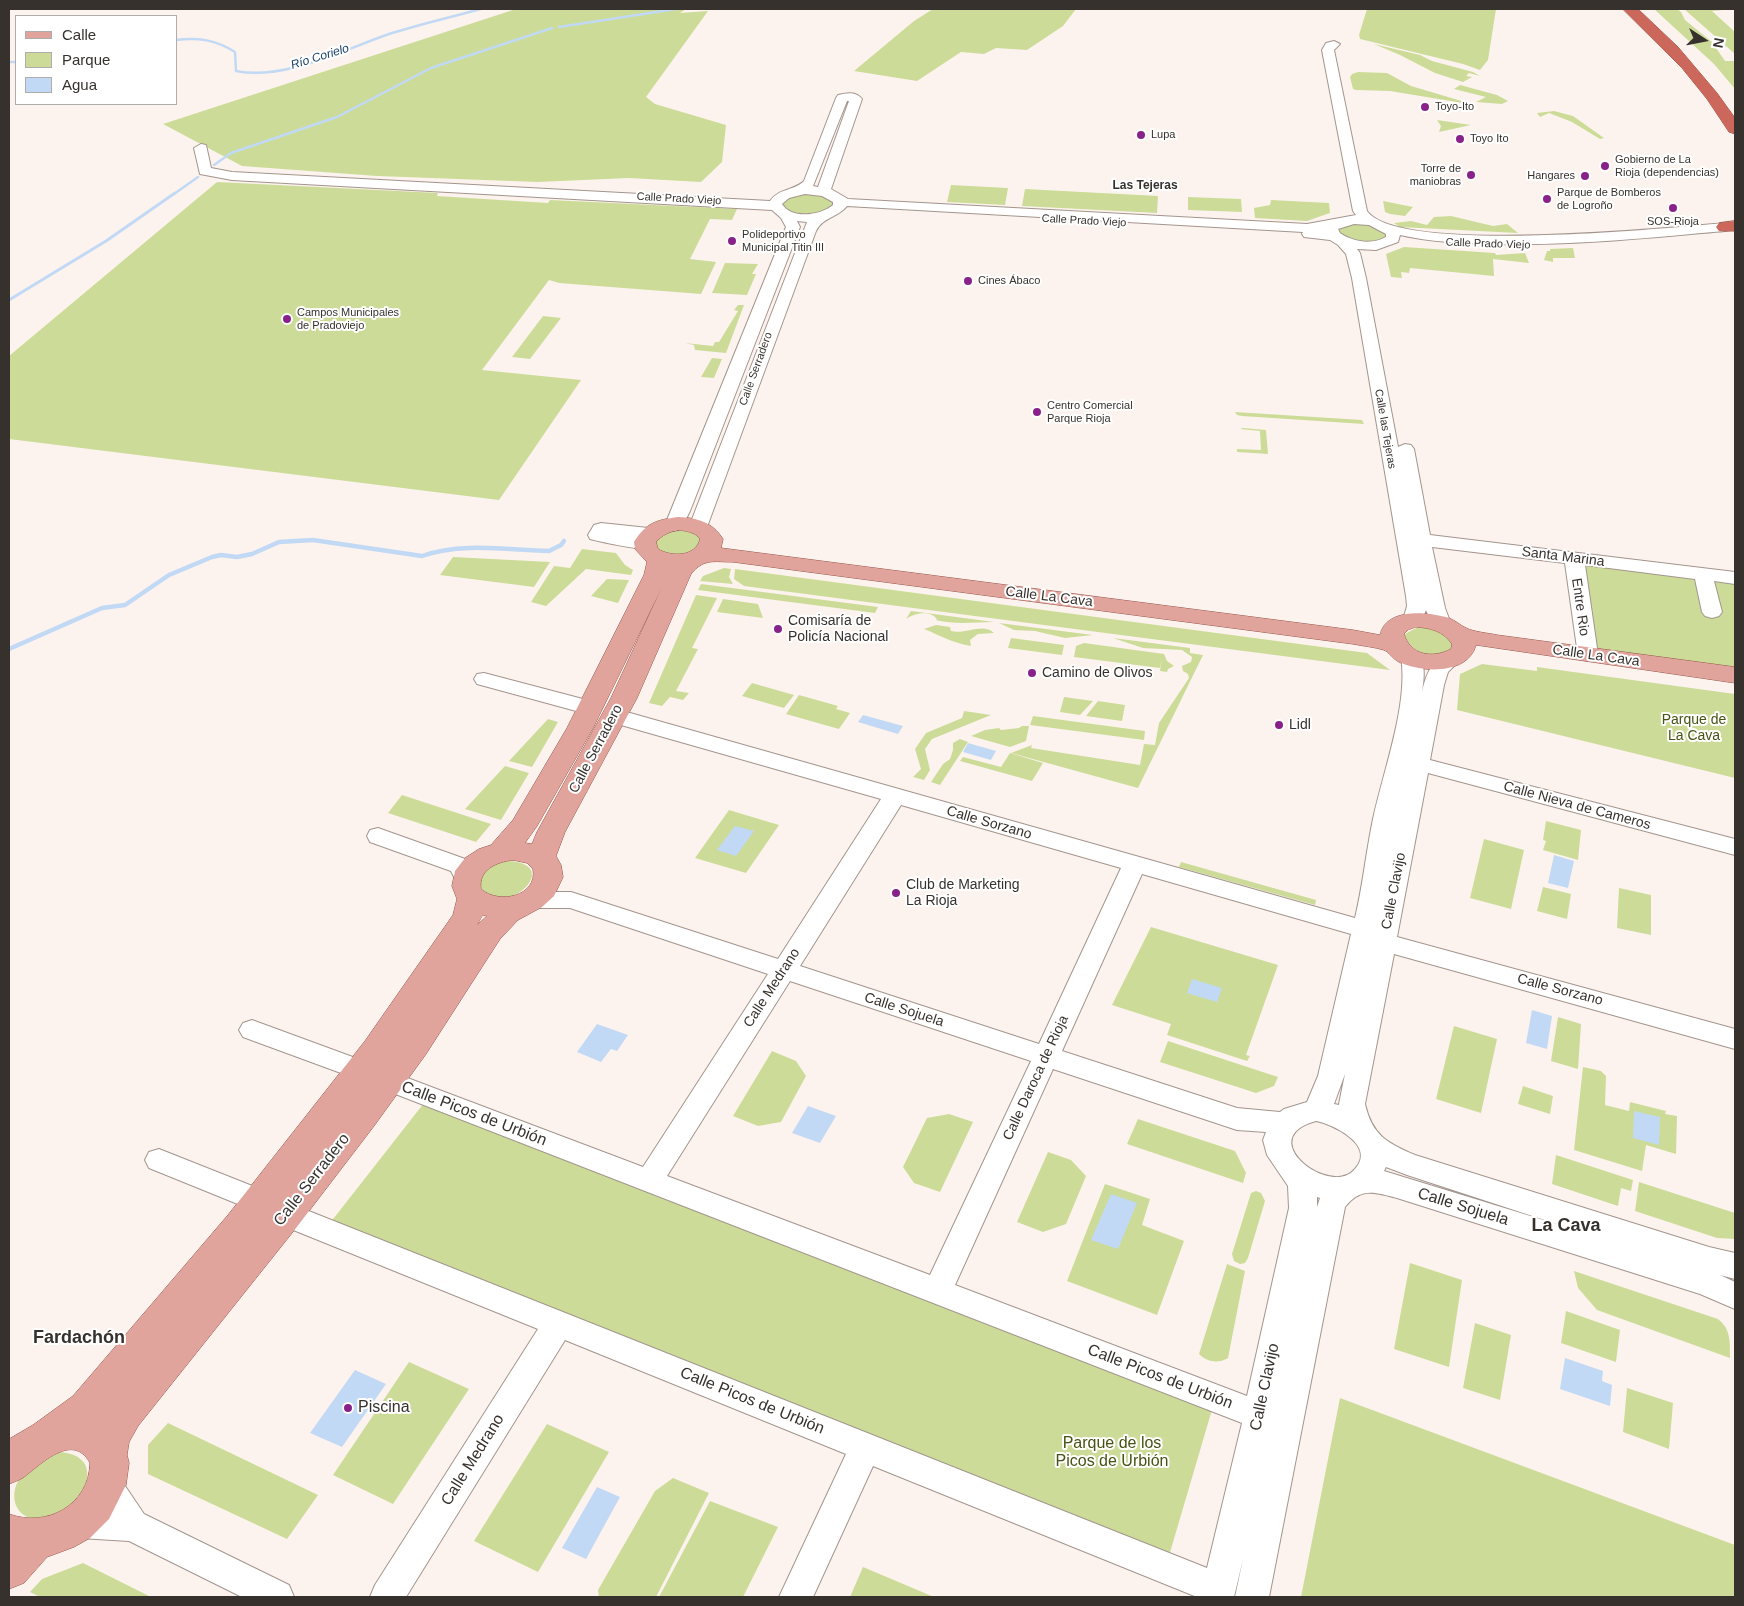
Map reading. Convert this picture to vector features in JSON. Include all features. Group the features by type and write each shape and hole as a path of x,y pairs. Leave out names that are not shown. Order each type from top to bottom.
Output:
{"highway":[{"path":"1630,9 1683,60 1718,103 1735,129"},
{"path":"1647,9 1699,59 1735,104"}],"main road":[{"path":"674,524 701,545 674,561 652,546 661,528 674,524"},
{"name":"Calle La Cava","path":"701,545 718,554 1353,636 1403,638"},
{"name":"Calle Serradero","path":"375,1076 468,915 481,872 524,826 603,712 680,573 701,545"},
{"name":"Calle Serradero","path":"545,867 551,832 603,712 656,575 652,546"},
{"path":"1403,638 1429,662 1453,643"},
{"path":"1403,638 1453,643"},
{"name":"Calle La Cava","path":"1453,643 1481,640 1735,676"},
{"name":"Calle La Cava","path":"1453,643 1497,652 1735,685"},
{"path":"524,851 545,867 547,885 541,893 526,902 494,908 482,904 481,872 524,851"},
{"name":"Calle Serradero","path":"22,1537 55,1535 80,1522 98,1503 107,1470 112,1436 131,1406 273,1207 375,1076 489,931 508,912 526,902"},
{"name":"Calle Serradero","path":"47,1438 87,1408 273,1207"},
{"path":"9,1465 31,1445 47,1438 70,1434 91,1437 101,1445 107,1470"},
{"path":"9,1570 22,1537"}],"street":[{"name":"Calle las Tejeras","path":"1367,221 1360,211 1328,50 1330,45 1334,44 1319,42 1340,231 1353,253 1357,268 1416,596 1417,606 1403,638"},
{"path":"802,191 810,182 842,98 854,97 856,99 825,182 824,189 827,193 831,210"},
{"name":"Calle Prado Viejo","path":"201,148 205,171 232,176 544,192 586,192 750,203 780,207 800,217 831,210 850,209 1305,233 1340,231"},
{"path":"780,207 790,193 802,191 827,193"},
{"name":"Calle Serradero","path":"674,524 681,511 792,227 780,207"},
{"name":"Calle Serradero","path":"701,545 809,231 814,221 831,210"},
{"path":"1367,221 1384,239 1353,244 1340,231 1367,221"},
{"name":"Calle Prado Viejo","path":"1384,239 1532,246 1587,239 1732,227"},
{"name":"Calle las Tejeras","path":"1384,239 1368,260 1435,608 1453,643"},
{"name":"Santa Marina","path":"1422,540 1735,578"},
{"name":"Entre Rio","path":"1574,558 1588,655"},
{"path":"1703,574 1712,612"},
{"name":"Calle Clavijo","path":"1364,1135 1352,1104 1374,936 1384,820 1410,706 1414,674 1403,638"},
{"name":"Calle Clavijo","path":"1316,1110 1324,1097 1331,1076 1374,936 1419,764 1436,676 1453,643"},
{"name":"Calle Sorzano","path":"484,679 1135,864 1374,936 1735,1039"},
{"name":"Calle Nieva de Cameros","path":"1419,764 1735,847"},
{"name":"Calle Medrano","path":"649,1181 895,796"},
{"path":"378,836 481,872"},
{"name":"Calle Daroca de Rioja","path":"937,1292 1135,864"},
{"path":"545,867 571,900"},
{"name":"Calle Sojuela","path":"526,902 571,900 1236,1119 1262,1133 1281,1135"},
{"name":"Calle Picos de Urbión","path":"252,1030 1259,1416"},
{"path":"1316,1110 1340,1115 1364,1135 1374,1163 1369,1174 1352,1185 1328,1188 1311,1184 1297,1176 1284,1163 1281,1135 1303,1112 1316,1110"},
{"name":"Calle Sojuela","path":"1364,1135 1382,1153 1407,1164 1709,1260 1735,1266"},
{"name":"Calle Picos de Urbión","path":"159,1160 1217,1593"},
{"name":"Calle Clavijo","path":"1217,1593 1241,1499 1303,1208 1302,1184 1297,1176"},
{"name":"Calle Sojuela","path":"1352,1185 1375,1181 1397,1186 1707,1283 1735,1296"},
{"name":"Calle Clavijo","path":"1252,1597 1332,1204 1352,1185"},
{"name":"Calle Medrano","path":"386,1597 559,1323"},
{"path":"796,1597 865,1448"},
{"path":"107,1470 132,1525"},
{"path":"80,1522 132,1525 277,1597"}],"green space":[{"path":"516,9 686,9 680,13 708,11 646,97 655,104 726,125 722,162 701,182 629,178 538,182 377,176 242,166 163,124"},
{"path":"933,9 1076,9 1063,26 1027,50 996,48 984,54 961,52 917,81 854,71 914,21"},
{"path":"1367,9 1496,9 1488,60 1480,70 1463,64 1360,39 1359,35"},
{"path":"1654,9 1677,9 1685,20 1712,42 1725,61 1735,61 1735,89 1714,64"},
{"path":"1684,9 1723,10 1712,11 1735,32 1735,54"},
{"path":"1374,44 1420,55 1432,61 1473,72 1480,76 1469,73 1466,76 1472,77 1463,82 1435,73"},
{"path":"1358,72 1387,73 1411,86 1475,105 1390,91 1356,90 1353,89 1350,77"},
{"path":"1460,85 1497,95 1508,101 1502,104 1476,102 1486,97 1454,89"},
{"path":"1554,111 1573,116 1604,138 1600,139 1572,122 1549,113 1540,117 1537,113"},
{"path":"1437,120 1471,125 1439,132 1441,126"},
{"name":"Campos Municipales de Pradoviejo","path":"217,182 438,193 437,196 548,203 550,200 737,209 732,220 710,219 690,259 716,262 701,294 559,283 549,280 482,370 581,380 499,500 9,439 9,356"},
{"path":"951,185 1008,188 1005,205 947,202"},
{"path":"1025,189 1158,196 1157,213 1022,206"},
{"path":"812,193 833,199 834,207 813,214 801,214 780,206 788,196"},
{"path":"1188,197 1241,199 1242,212 1188,210"},
{"path":"1271,200 1329,203 1330,213 1307,221 1255,218 1254,208 1270,205"},
{"path":"1383,201 1413,207 1405,216 1390,214 1385,212"},
{"path":"1451,216 1493,226 1507,224 1518,233 1400,227 1394,223 1411,221 1427,225 1434,217"},
{"path":"1347,222 1381,227 1389,237 1372,244 1340,238 1335,226"},
{"path":"1404,247 1495,253 1496,255 1525,253 1529,263 1493,259 1494,276 1410,268 1409,273 1401,272 1402,278 1391,277 1386,254"},
{"path":"1573,248 1575,258 1553,258 1553,262 1544,260 1547,251 1550,251 1550,249"},
{"path":"725,263 758,264 752,274 756,274 747,295 712,293"},
{"path":"738,305 744,305 726,353 695,350 694,345 685,343 713,346 715,342 719,342 738,311 734,310"},
{"path":"543,316 561,318 530,359 512,357"},
{"path":"712,358 722,359 714,378 701,377"},
{"path":"1235,412 1362,420 1364,424 1242,416 1237,415"},
{"path":"1240,429 1266,430 1268,454 1237,452 1237,449 1261,450 1260,431"},
{"path":"674,530 695,532 701,540 698,548 679,554 660,551 655,543 657,539"},
{"path":"582,549 616,553 625,565 633,570 631,575 586,569 546,606 531,602 554,566 570,568"},
{"path":"1580,555 1735,573 1735,670 1598,652"},
{"path":"453,557 550,562 534,587 440,575"},
{"path":"724,568 731,569 729,577 733,584 700,581 703,576"},
{"path":"735,569 1367,653 1390,670 744,586 734,579"},
{"path":"607,579 629,580 618,603 591,596"},
{"path":"701,584 878,607 875,613 698,590"},
{"path":"696,595 717,598 692,648 698,649 676,691 689,693 683,700 670,697 662,706 649,703"},
{"path":"723,599 758,604 763,618 717,612"},
{"path":"911,611 994,622 943,622 936,620 934,616 926,613 914,615 906,619"},
{"path":"999,623 1093,635 1065,638 1035,631 1014,630"},
{"path":"936,625 950,627 951,631 956,632 985,629 994,633 978,634 970,640 971,646 924,629"},
{"path":"1424,627 1440,631 1453,644 1449,652 1435,655 1424,654 1415,649 1404,638 1405,634 1416,628"},
{"path":"1011,638 1064,645 1062,655 1008,648"},
{"path":"1113,638 1190,648 1190,653 1203,655 1138,788 1011,753 1032,745 1031,748 1140,765 1144,744 1155,745 1159,723 1189,678 1188,674 1183,671 1182,666 1191,662 1192,657 1182,650 1143,648"},
{"path":"1084,643 1164,654 1167,661 1174,666 1168,669 1167,672 1160,671 1162,658 1160,668 1074,657 1076,646"},
{"name":"Parque de La Cava","path":"1482,664 1537,671 1537,667 1735,694 1735,778 1457,710 1460,674"},
{"path":"752,683 794,695 784,708 742,696"},
{"path":"799,695 838,706 836,709 850,713 839,729 786,714"},
{"path":"1064,697 1093,701 1080,715 1060,712"},
{"path":"1098,701 1125,705 1122,721 1086,716"},
{"path":"964,711 991,715 932,739 925,749 930,770 924,780 913,777 921,769 915,749 926,733 962,718"},
{"path":"1033,716 1145,731 1144,740 1030,725"},
{"path":"548,719 558,722 532,767 509,761"},
{"path":"1029,726 1026,741 1010,747 971,736 985,730 999,728 1001,730"},
{"path":"960,739 968,742 940,785 931,782 943,764 950,759 953,743"},
{"path":"1010,753 1043,763 1032,781 960,761 963,757 1001,767"},
{"path":"505,766 529,773 501,820 465,809"},
{"path":"402,795 491,824 476,842 388,813"},
{"path":"729,810 779,825 746,873 695,858"},
{"path":"1546,821 1581,830 1578,860 1543,850 1546,841 1543,840"},
{"path":"1484,839 1524,850 1511,909 1470,898"},
{"path":"509,861 525,865 532,872 531,880 524,889 514,895 502,898 490,896 480,886 485,871 494,865"},
{"path":"1181,862 1316,900 1315,905 1179,867"},
{"path":"1543,887 1571,894 1567,919 1537,911"},
{"path":"1619,888 1651,895 1651,935 1617,928"},
{"path":"1151,927 1278,965 1246,1055 1250,1056 1247,1061 1167,1035 1171,1024 1112,1005"},
{"path":"1558,1017 1581,1024 1578,1069 1551,1061"},
{"path":"1454,1026 1497,1039 1481,1113 1436,1099"},
{"path":"1168,1041 1278,1077 1274,1086 1256,1093 1160,1062"},
{"path":"772,1051 796,1061 806,1076 781,1122 758,1126 733,1116"},
{"path":"1583,1067 1601,1071 1606,1076 1605,1105 1629,1111 1630,1102 1666,1111 1665,1114 1677,1116 1676,1154 1646,1145 1642,1171 1574,1150"},
{"path":"1523,1086 1553,1096 1550,1114 1518,1104"},
{"name":"Parque de los Picos de Urbión","path":"424,1103 1214,1403 1166,1566 330,1223"},
{"path":"949,1114 973,1122 940,1192 914,1183 903,1167 927,1118"},
{"path":"1138,1119 1235,1151 1246,1173 1243,1183 1127,1144"},
{"path":"1048,1152 1071,1160 1086,1176 1066,1224 1043,1232 1017,1222"},
{"path":"1556,1155 1633,1180 1631,1191 1621,1188 1618,1206 1552,1184"},
{"path":"1639,1182 1735,1213 1735,1239 1717,1238 1635,1211"},
{"path":"1105,1184 1150,1199 1142,1225 1184,1241 1157,1315 1067,1281"},
{"path":"1256,1191 1261,1193 1265,1201 1248,1258 1245,1263 1240,1264 1234,1261 1232,1254 1251,1193"},
{"path":"1410,1263 1462,1280 1449,1367 1394,1349"},
{"path":"1227,1264 1245,1271 1228,1358 1213,1361 1199,1354"},
{"path":"1574,1271 1718,1319 1728,1332 1730,1358 1597,1310 1578,1288"},
{"path":"1566,1311 1620,1330 1616,1362 1561,1343"},
{"path":"1475,1323 1511,1335 1500,1400 1463,1388"},
{"path":"409,1362 469,1389 393,1504 333,1475"},
{"path":"1627,1388 1673,1403 1669,1449 1623,1432"},
{"path":"1340,1398 1735,1545 1734,1597 1301,1597"},
{"path":"168,1423 318,1495 287,1539 148,1474 148,1445"},
{"path":"547,1424 609,1452 538,1572 474,1541"},
{"path":"61,1452 77,1457 85,1465 87,1476 84,1488 65,1509 52,1516 38,1519 24,1515 19,1511 14,1498 16,1485 20,1478 39,1462"},
{"path":"673,1478 709,1493 656,1597 599,1597 598,1590 655,1491"},
{"path":"710,1501 778,1527 743,1597 659,1597"},
{"path":"83,1563 151,1597 40,1597 30,1592 42,1579"},
{"path":"863,1567 934,1597 850,1597"}],"water":[{"path":"863,715 903,726 898,734 858,722"},
{"path":"968,743 996,751 991,760 963,752"},
{"path":"735,826 754,831 736,856 717,850"},
{"path":"1554,855 1574,861 1568,888 1548,883"},
{"path":"1192,979 1222,988 1217,1002 1187,993"},
{"path":"1532,1010 1552,1016 1547,1049 1526,1043"},
{"path":"597,1024 628,1035 617,1051 611,1049 601,1062 577,1052"},
{"path":"808,1106 836,1116 820,1143 792,1133"},
{"path":"1634,1111 1660,1117 1659,1145 1633,1138"},
{"path":"1111,1194 1137,1203 1118,1249 1091,1240"},
{"path":"1565,1358 1603,1371 1602,1381 1612,1385 1610,1406 1560,1389"},
{"name":"Piscina","path":"355,1370 386,1384 342,1447 310,1433"},
{"path":"597,1487 620,1497 586,1559 562,1548"}],"waterway":[{"name":"Río Corielo","path":"178,40 207,40 228,48 235,52 236,71 255,73 275,72 315,62 392,33 481,9"},
{"path":"559,27 676,9"},
{"path":"214,165 231,153 337,117 431,68 552,28"},
{"name":"Río Corielo","path":"9,62 15,62"},
{"path":"174,194 198,177"},
{"path":"9,300 106,241 175,193"},
{"path":"9,649 102,608 125,605 169,575 212,557 221,555 237,557 252,554 279,542 313,540 422,556 453,549 469,548 549,551 561,545 564,541"}],"place":[{"name":"Toyo-Ito","path":"1425,107"},
{"name":"Lupa","path":"1141,135"},
{"name":"Toyo Ito","path":"1460,139"},
{"name":"Gobierno de La Rioja (dependencias)","path":"1605,166"},
{"name":"Torre de maniobras","path":"1471,175"},
{"name":"Hangares","path":"1585,176"},
{"name":"Parque de Bomberos de Logroño","path":"1547,199"},
{"name":"SOS-Rioja","path":"1673,208"},
{"name":"Polideportivo Municipal Titin III","path":"732,241"},
{"name":"Cines Ábaco","path":"968,281"},
{"name":"Campos Municipales de Pradoviejo","path":"287,319"},
{"name":"Centro Comercial Parque Rioja","path":"1037,412"},
{"name":"Comisaría de Policía Nacional","path":"778,629"},
{"name":"Camino de Olivos","path":"1032,673"},
{"name":"Lidl","path":"1279,725"},
{"name":"Club de Marketing La Rioja","path":"896,893"},
{"name":"Piscina","path":"348,1408"}],"district":[{"name":"Las Tejeras","path":"1145,186"},
{"name":"La Cava","path":"1566,1226"},
{"name":"Fardachón","path":"79,1338"}]}
